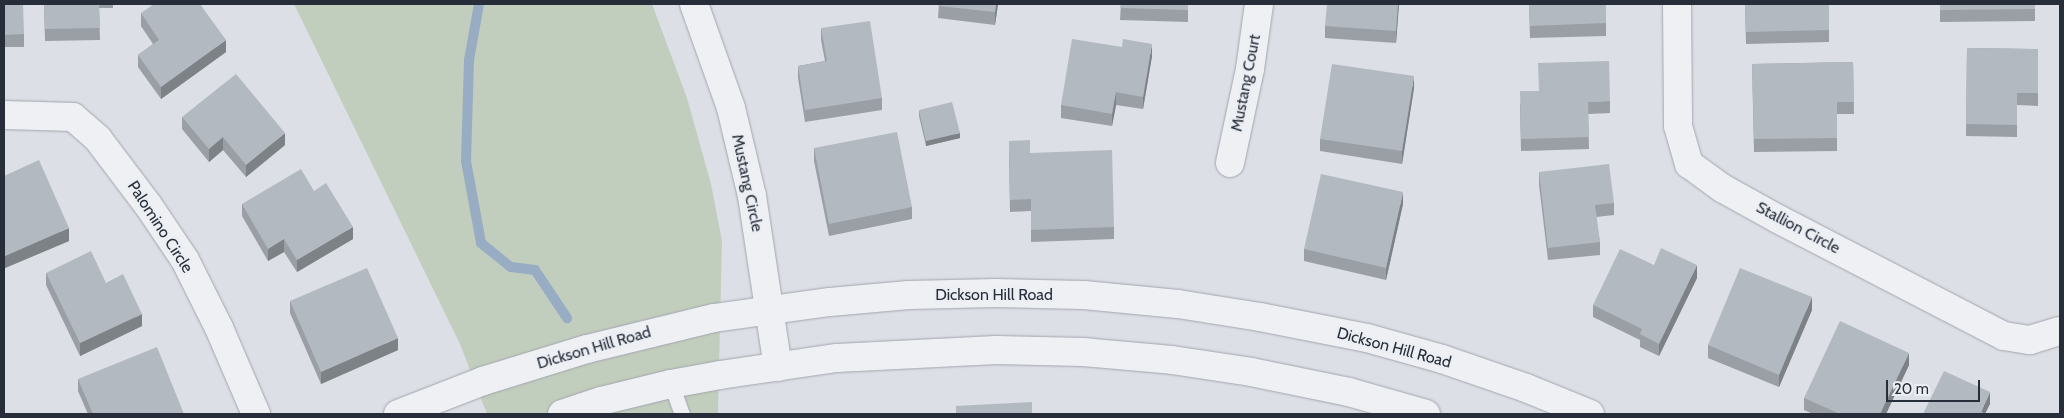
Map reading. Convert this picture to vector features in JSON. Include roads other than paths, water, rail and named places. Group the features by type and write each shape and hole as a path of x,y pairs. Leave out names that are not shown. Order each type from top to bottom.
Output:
{"street":[{"name":"Mustang Circle","path":"694,4 731,108 752,196 778,366"},
{"name":"Mustang Court","path":"1230,163 1250,69 1259,4"},
{"name":"Stallion Circle","path":"1677,4 1678,126 1689,164 1722,188 2004,336 2030,340 2060,333"},
{"name":"Palomino Circle","path":"4,115 74,117 98,139 148,205 185,260 219,328 256,414"},
{"name":"Dickson Hill Road","path":"398,414 483,381 587,349 714,318 830,302 909,295 987,294 1084,295 1178,304 1260,317 1367,338 1442,359 1526,388 1590,414"},
{"path":"562,414 601,401 671,384 778,366 837,358 996,350 1083,352 1172,360 1251,372 1349,392 1426,414"}],"lane":[{"path":"671,384 682,414"}],"waterway":[{"path":"479,4 469,60 466,161 481,243 511,267 535,270 567,318"}]}
